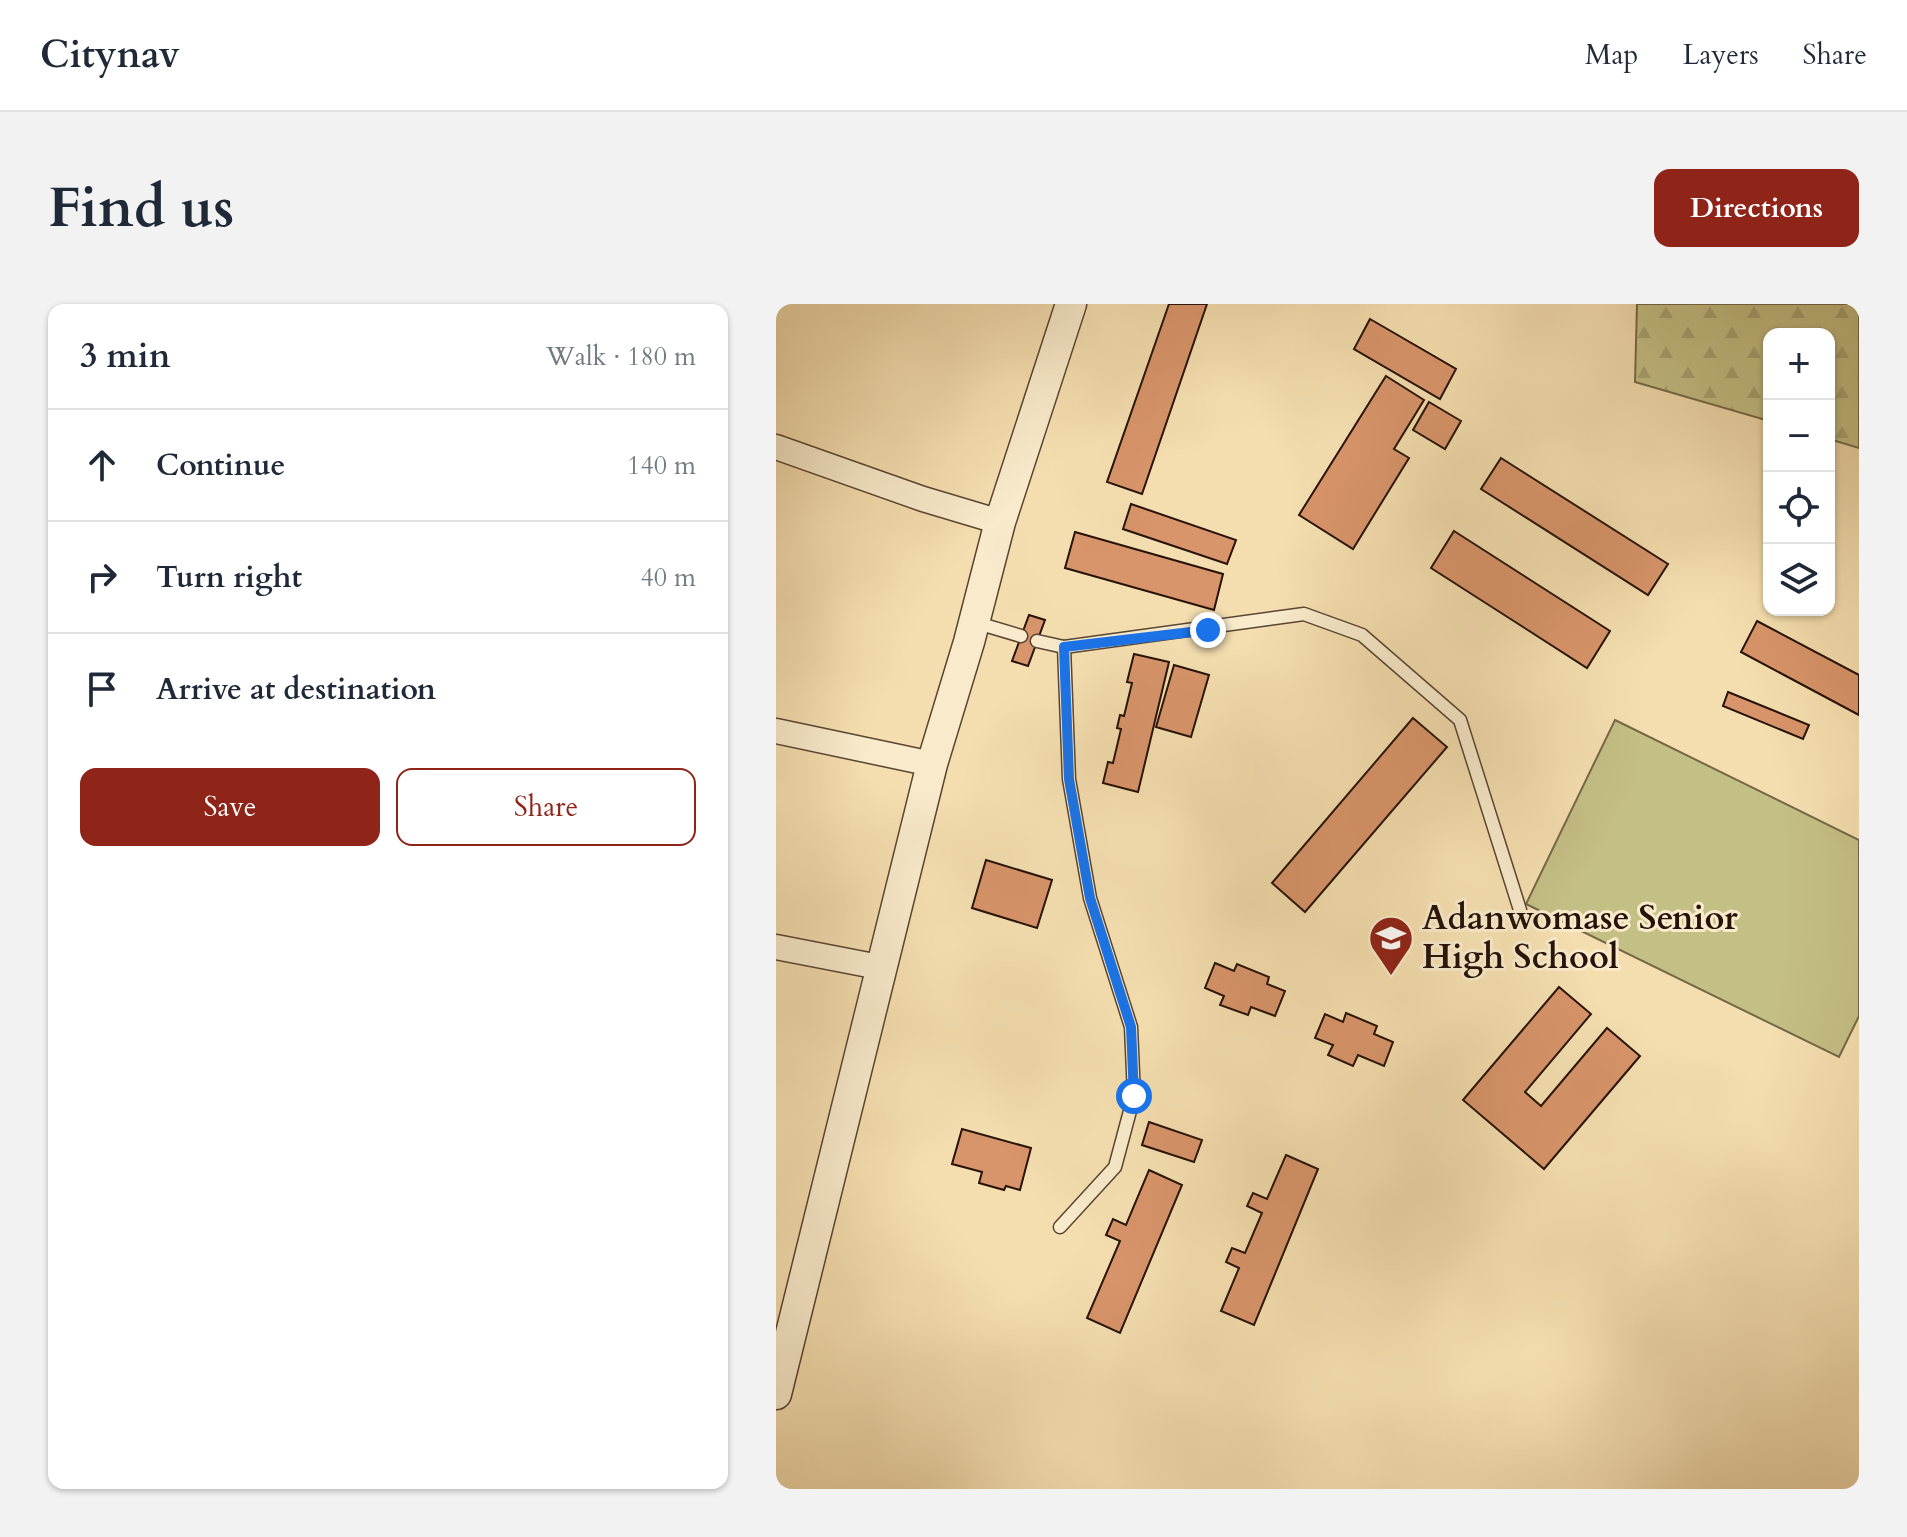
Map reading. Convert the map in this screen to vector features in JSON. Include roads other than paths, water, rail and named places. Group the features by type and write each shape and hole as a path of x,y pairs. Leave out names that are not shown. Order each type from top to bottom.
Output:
{"street":[{"path":"776,1394 879,967 932,764 1000,522 1071,304"},
{"path":"776,447 923,499 1000,522"},
{"path":"776,731 932,764"},
{"path":"776,947 879,967"}],"lane":[{"path":"1037,641 1064,647 1304,614 1362,635 1460,720 1520,910"},
{"path":"974,622 1021,636"},
{"path":"1060,1227 1115,1167 1134,1096 1131,1027 1090,898 1069,779 1064,647"}],"place":[{"name":"Adanwomase Senior High School","path":"1391,977"}]}
